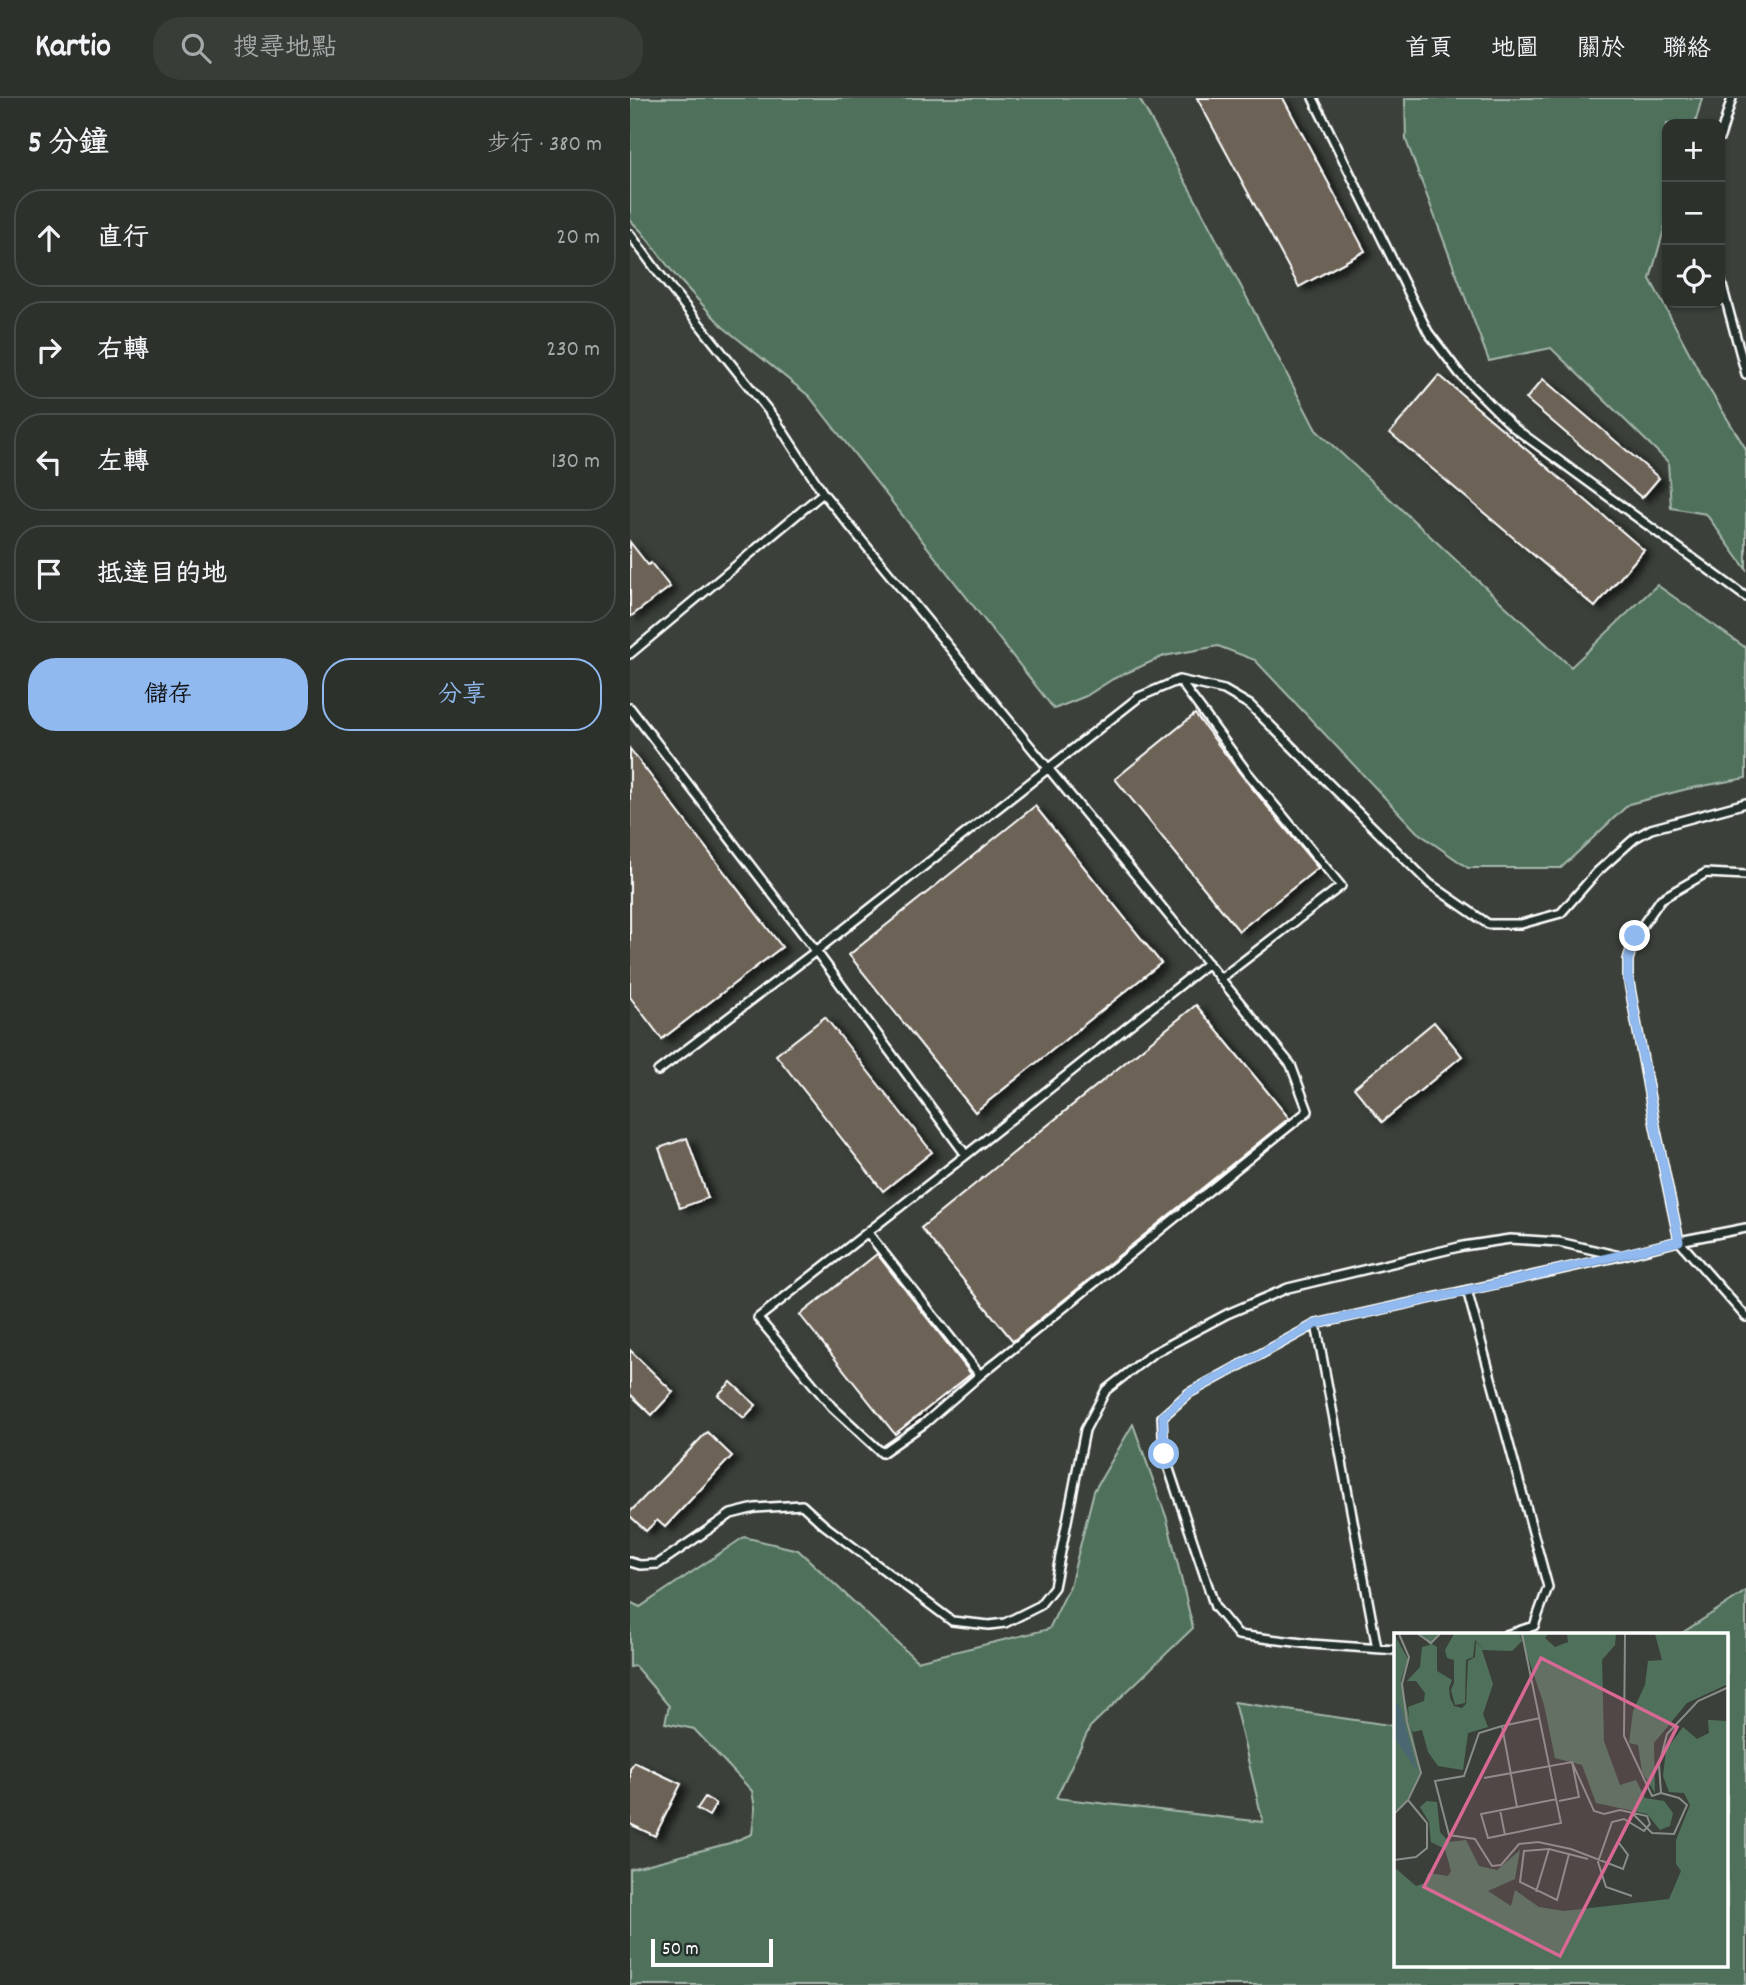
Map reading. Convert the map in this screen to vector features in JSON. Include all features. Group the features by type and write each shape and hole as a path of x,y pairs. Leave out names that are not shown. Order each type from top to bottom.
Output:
{"lane":[{"path":"1312,98 1428,332 1460,374 1513,427 1746,597"},
{"path":"1725,121 1732,98"},
{"path":"630,234 775,419 823,493 1208,963 1220,979 1291,1065 1308,1111 980,1375 925,1423 882,1453 832,1407 758,1318 1208,963"},
{"path":"1725,296 1746,374"},
{"path":"630,654 823,493"},
{"path":"1179,680 1247,772 1340,886 1220,979"},
{"path":"658,1071 816,951 1139,697 1179,680 1224,690 1250,705 1430,884 1488,924 1521,924 1561,913 1597,872 1635,838 1651,829 1746,803"},
{"path":"630,708 816,951 966,1155"},
{"path":"1734,805 1746,810"},
{"path":"1746,875 1706,873 1661,899 1635,936 1628,960 1628,977 1655,1126 1679,1241 1746,1317"},
{"path":"1394,1650 1238,1635 1215,1607 1164,1454 1163,1416 1189,1393 1316,1324 1746,1228"},
{"path":"868,1233 980,1375"},
{"path":"630,1563 658,1564 731,1514 755,1508 802,1505 824,1525 952,1621 989,1625 1005,1623 1039,1606 1054,1587 1085,1430 1106,1390 1152,1354 1227,1314 1288,1288 1463,1246 1510,1239 1559,1242 1620,1256"},
{"path":"1467,1290 1548,1587 1534,1626 1512,1633"},
{"path":"1316,1324 1377,1648"}],"green space":[{"path":"630,98 1139,98 1199,206 1316,430 1571,667 1657,585 1746,648 1746,778 1629,804 1561,868 1468,868 1417,832 1255,660 1218,646 1164,656 1113,679 1086,696 1054,709 809,396 723,327 675,275 630,220"},
{"path":"1405,98 1702,98 1696,119 1662,119 1662,237 1650,279 1662,302 1662,308 1665,308 1706,384 1746,449 1746,569 1706,514 1671,508 1668,462 1551,348 1489,361 1406,140"},
{"path":"1133,1424 1167,1519 1193,1628 1090,1727 1056,1798 1263,1822 1234,1702 1394,1726 1394,1968 1728,1968 1728,1633 1682,1633 1746,1591 1746,1985 630,1985 630,1869 730,1843 752,1834 755,1808 752,1791 694,1729 665,1723 669,1706 635,1666 630,1667 630,1602 640,1607 744,1537 798,1550 917,1661 1049,1629 1070,1586 1094,1491"}],"building":[{"path":"1197,98 1283,98 1365,251 1299,287"},
{"path":"1439,375 1644,550 1595,607 1390,433"},
{"path":"1543,379 1659,478 1642,498 1526,399"},
{"path":"630,542 670,587 630,617"},
{"path":"1195,714 1318,868 1239,931 1115,779"},
{"path":"630,749 782,947 662,1039 630,997"},
{"path":"1035,806 1161,963 975,1112 849,955"},
{"path":"1196,1005 1289,1118 1013,1341 921,1228"},
{"path":"825,1017 932,1152 883,1191 776,1055"},
{"path":"1434,1022 1462,1056 1382,1122 1354,1088"},
{"path":"687,1138 708,1198 680,1208 659,1148"},
{"path":"877,1254 971,1374 895,1434 800,1315"},
{"path":"630,1350 673,1392 652,1415 630,1394"},
{"path":"731,1382 756,1405 744,1418 718,1395"},
{"path":"707,1432 732,1456 665,1527 657,1520 646,1531 630,1516 630,1512"},
{"path":"634,1762 681,1784 655,1836 630,1824 630,1769"},
{"path":"705,1797 716,1804 709,1816 697,1809"}],"route":[{"path":"1164,1454 1163,1416 1189,1393 1316,1324 1679,1241 1628,977 1628,960 1635,936"}]}
